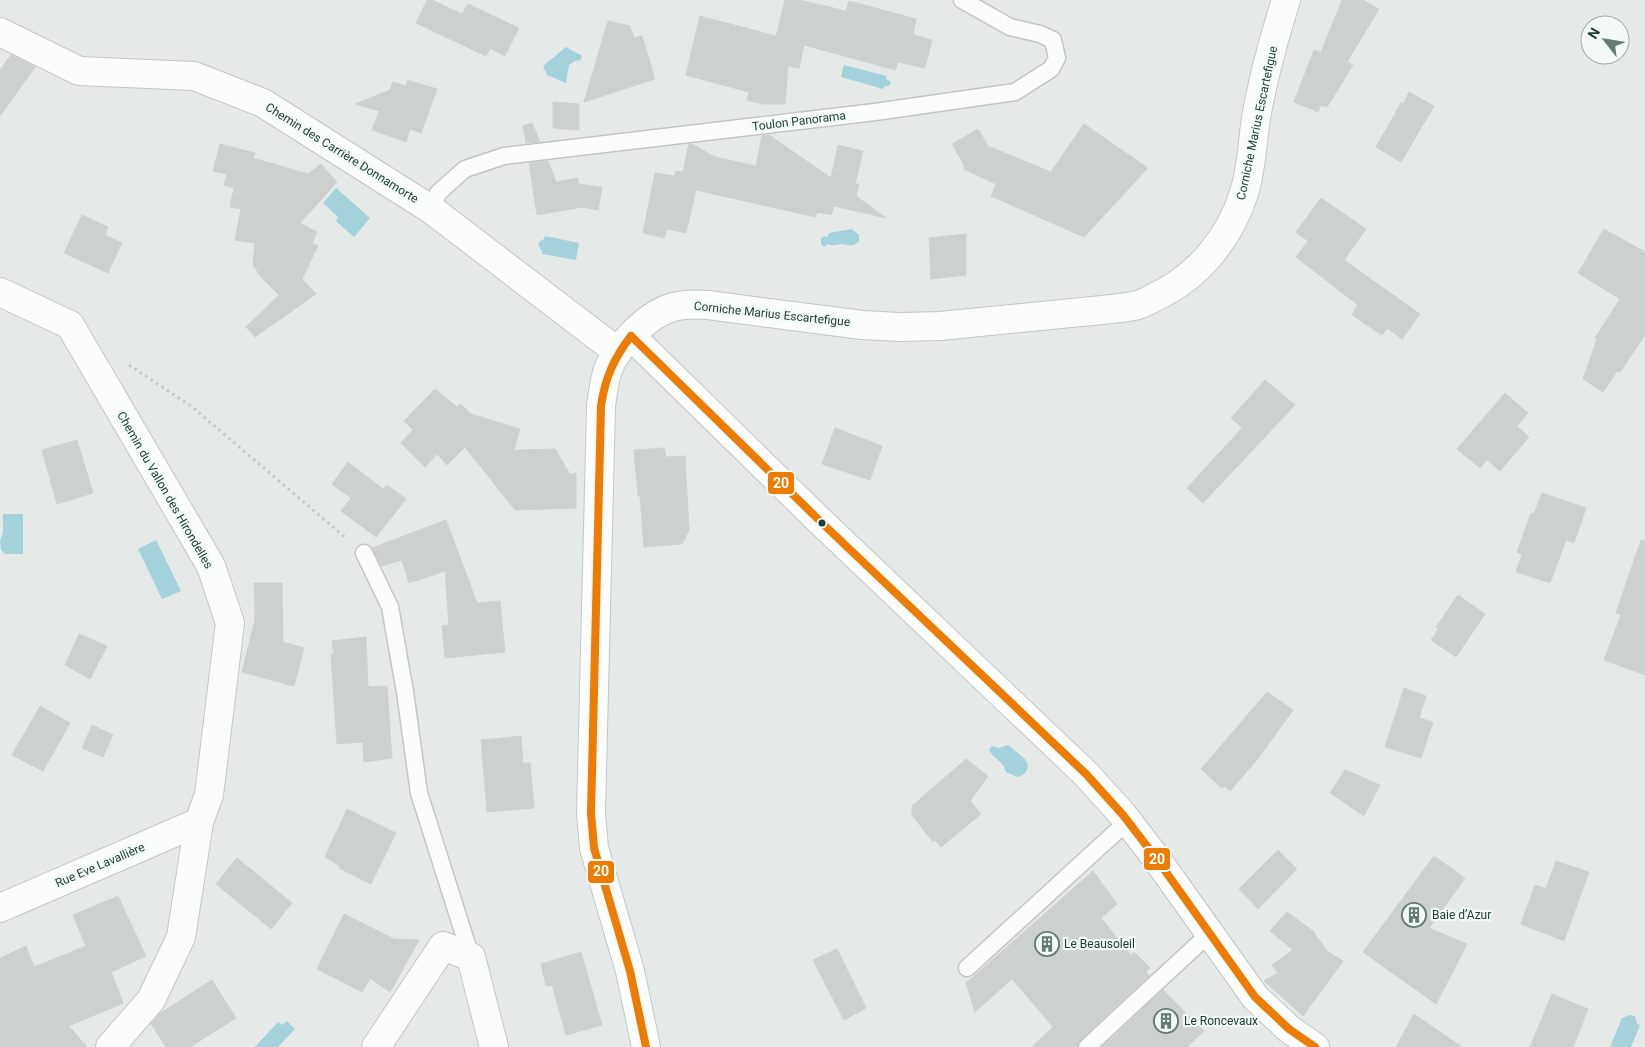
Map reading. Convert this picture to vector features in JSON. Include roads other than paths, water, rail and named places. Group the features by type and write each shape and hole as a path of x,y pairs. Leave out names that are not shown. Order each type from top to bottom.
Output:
{"street":[{"name":"Corniche Marius Escartefigue","path":"646,1047 630,971 594,848 591,814 601,406 609,367 625,344 644,324 672,308 692,304 862,325 900,327 940,326 1112,309 1140,304 1160,295 1180,284 1198,269 1225,234 1237,213 1248,174 1255,120 1263,84 1286,0"},
{"name":"Chemin des Carrière Donnamorte","path":"0,32 79,71 194,76 263,103 432,210 625,344 822,523 1086,774 1128,821 1156,858 1255,998 1289,1029 1315,1047"},
{"name":"Chemin du Vallon des Hirondelles","path":"0,292 70,325 211,566 230,622 209,795 199,822 181,937 151,1000 110,1047"},
{"name":"Rue Eve Lavallière","path":"0,908 199,822"},
{"path":"376,1047 443,946 471,957 494,1047"}],"lane":[{"name":"Toulon Panorama","path":"432,210 438,194 465,169 504,156 876,112 1015,92 1051,69 1057,58 1053,40 1040,34 1010,27 962,0"},
{"path":"364,553 390,607 405,692 419,794 471,957"},
{"path":"966,968 1128,821"},
{"path":"1087,1047 1210,933"}],"water":[{"path":"566,47 582,56 581,60 569,65 566,83 547,75 543,66"},
{"path":"844,65 887,76 886,79 891,82 889,86 885,86 883,89 841,77"},
{"path":"336,188 370,218 354,237 336,221 338,217 323,203"},
{"path":"852,229 859,235 859,241 855,245 828,244 824,247 821,244 821,239 824,236 827,237 829,233"},
{"path":"545,236 579,243 576,260 542,254 538,245"},
{"path":"3,514 23,514 23,554 5,554 1,550"},
{"path":"156,540 181,591 162,599 138,549"},
{"path":"1008,745 1025,759 1028,765 1025,773 1017,777 1006,772 1003,765 989,750 992,746 999,748"},
{"path":"1630,1015 1635,1016 1637,1024 1640,1025 1631,1047 1610,1047 1622,1018"},
{"path":"287,1021 295,1029 278,1047 255,1047 278,1022 282,1025"}],"place":[{"name":"Baie d’Azur","path":"1414,915"},
{"name":"Le Beausoleil","path":"1047,944"},
{"name":"Le Roncevaux","path":"1166,1021"}]}
